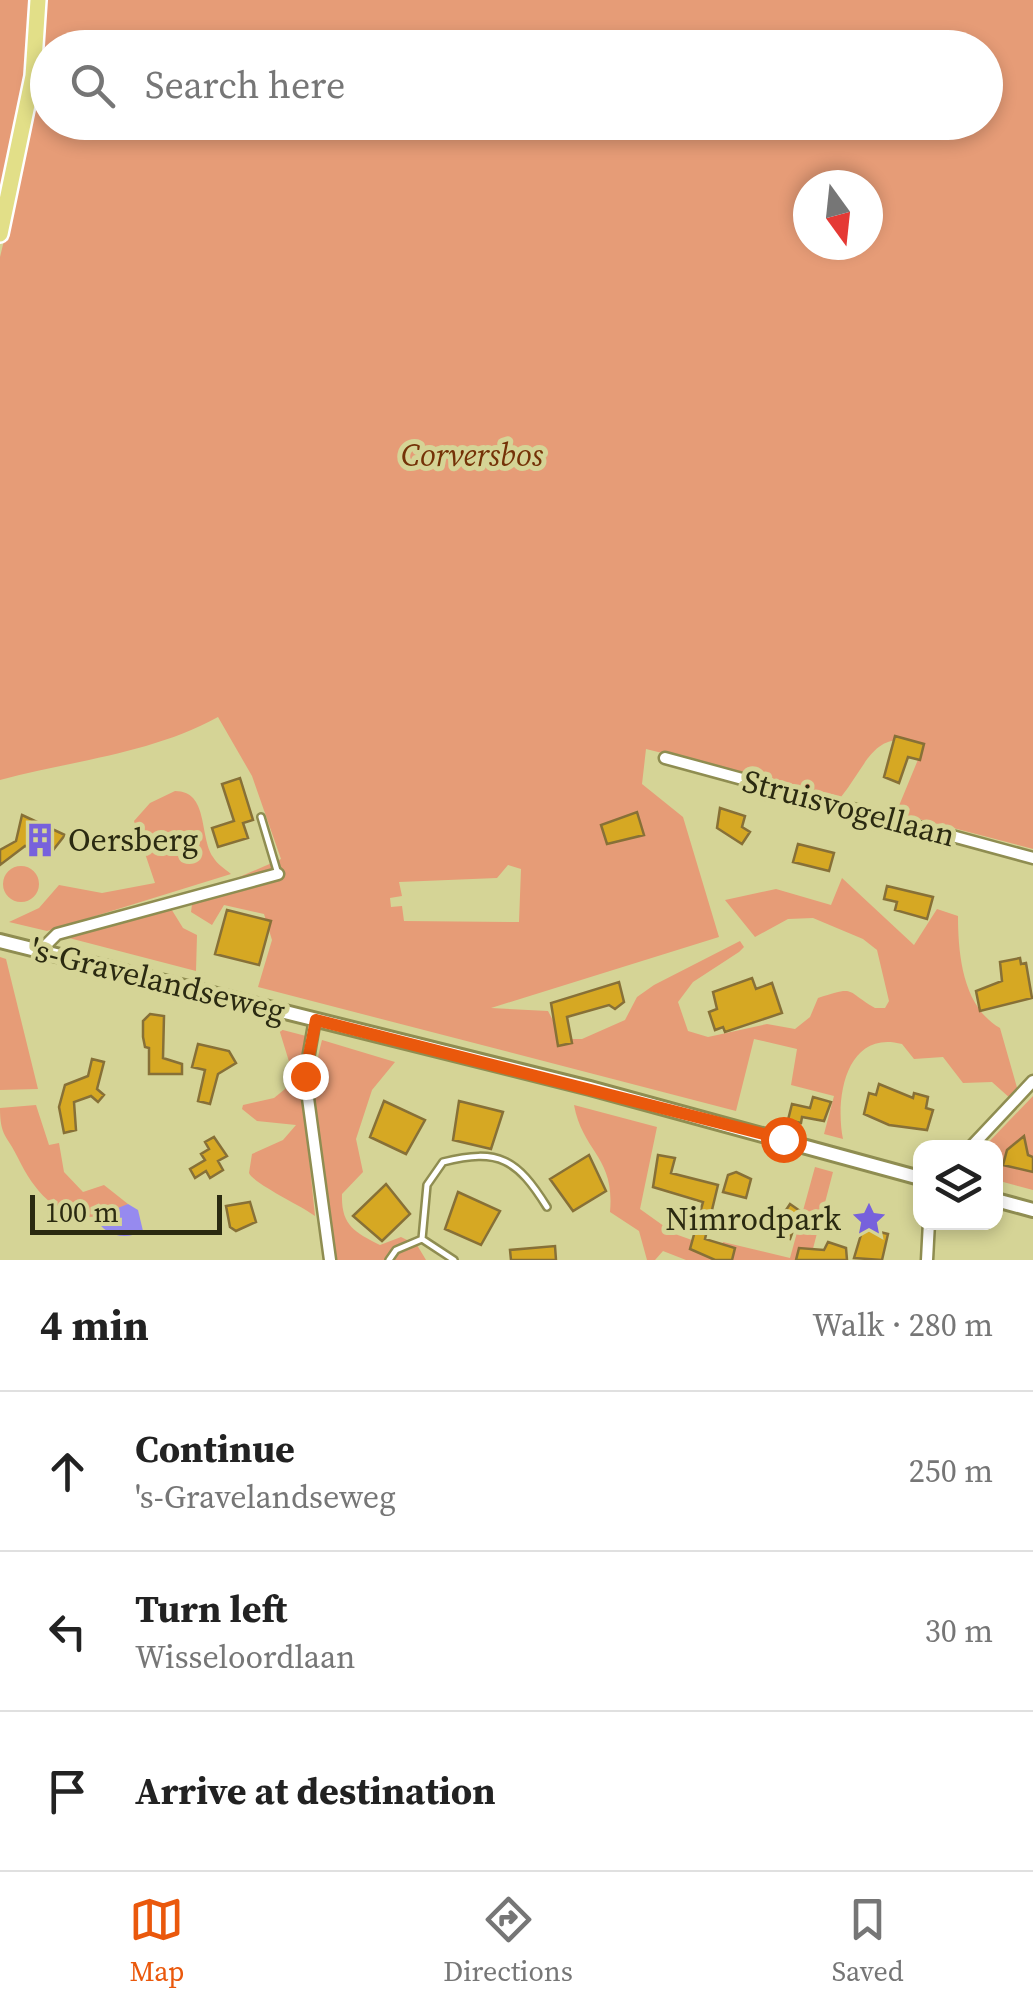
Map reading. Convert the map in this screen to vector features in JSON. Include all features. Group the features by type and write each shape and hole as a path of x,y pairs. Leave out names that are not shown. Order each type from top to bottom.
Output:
{"main road":[{"path":"36,30 38,0"},
{"path":"0,234 30,90"}],"street":[{"name":"Struisvogellaan","path":"665,758 1033,858"},
{"path":"40,951 56,934 278,874"},
{"name":"'s-Gravelandseweg","path":"0,942 764,1134 913,1179"},
{"path":"316,1020 305,1076 330,1260"},
{"path":"978,1140 1033,1081"},
{"path":"1003,1202 1033,1210"},
{"path":"927,1260 929,1230"}],"lane":[{"path":"261,817 278,874"},
{"path":"422,1238 427,1185 443,1162 476,1154 512,1162 529,1178 547,1207"},
{"path":"388,1260 396,1250 422,1238"},
{"path":"422,1238 454,1260"}],"green space":[{"path":"0,0 30,0 24,83 0,219"},
{"name":"Corversbos","path":"41,0 1033,0 1033,849 896,813 924,745 907,741 883,744 866,760 841,797 646,749 642,784 683,817 719,937 491,1008 548,1011 563,1039 582,1039 625,1020 637,997 654,985 740,941 744,947 739,952 693,982 678,1002 688,1031 708,1037 767,1024 795,1029 810,1017 818,998 845,991 875,1008 885,1008 889,1001 877,950 863,939 813,918 788,919 755,937 725,900 776,889 831,905 842,878 914,945 937,909 958,916 965,979 978,1007 1000,1028 1018,1091 1011,1099 992,1082 963,1083 943,1057 914,1059 902,1044 883,1042 868,1047 848,1071 841,1106 843,1139 824,1134 834,1096 791,1085 797,1049 754,1039 736,1111 258,987 272,940 264,914 224,905 212,925 191,912 193,897 281,859 252,776 218,717 166,740 0,780 0,257 22,166 30,96 30,140 1003,140 1003,30 38,30","holes":["508,865 521,869 519,922 404,921 402,906 391,907 390,898 402,896 399,882 497,878"]},
{"path":"175,791 193,798 213,857 231,874 47,931 9,922 39,908 59,885 102,893 155,883 134,821 150,803"},
{"path":"21,866 34,871 39,884 34,897 21,902 8,897 3,884 8,871"},
{"path":"170,907 183,928 197,935 196,971 69,938"},
{"path":"0,957 6,959 38,1089 0,1090"},
{"path":"279,1029 306,1036 301,1079 315,1216 249,1173 252,1154 283,1140 296,1125 257,1121 242,1109 243,1105 274,1098 290,1085 291,1068"},
{"path":"322,1040 395,1062 372,1090 356,1139 363,1172 342,1194 342,1205 351,1226 363,1236 380,1245 401,1237 417,1245 426,1260 336,1260 315,1121 314,1094"},
{"path":"1033,1096 1033,1190 1003,1182 1003,1140 991,1140"},
{"path":"36,1105 49,1145 59,1143 64,1172 83,1192 104,1185 128,1204 110,1213 77,1216 62,1210 37,1189 5,1135 0,1108"},
{"path":"574,1105 657,1127 640,1209 675,1234 720,1250 723,1242 790,1258 815,1167 833,1172 810,1260 686,1260 663,1251 655,1260 647,1260 639,1231 610,1212 608,1178 584,1134"}],"shaded area":[{"path":"128,1204 138,1210 143,1231 122,1236 104,1229 95,1217"}],"building":[{"path":"895,736 924,744 920,760 908,757 899,783 884,777"},
{"path":"240,778 253,820 243,823 248,838 218,847 212,828 234,821 222,784"},
{"path":"720,808 745,816 742,827 750,832 742,844 717,828"},
{"path":"637,812 644,835 607,844 601,825"},
{"name":"Oersberg","path":"22,815 65,835 50,854 25,846 0,865 0,850 16,841"},
{"path":"798,844 834,853 829,871 793,862"},
{"path":"887,886 933,897 927,919 895,910 897,902 884,899"},
{"path":"227,910 271,921 259,965 215,954"},
{"path":"1020,958 1021,964 1026,963 1032,998 980,1011 976,991 1002,981 1000,962"},
{"path":"752,978 756,989 772,983 782,1013 725,1032 723,1027 715,1030 709,1012 717,1009 713,992"},
{"path":"619,982 624,1002 615,1009 609,1005 567,1017 572,1043 558,1046 551,1003"},
{"path":"150,1014 164,1016 163,1058 182,1064 182,1074 149,1074 143,1021"},
{"path":"198,1044 229,1051 236,1063 218,1074 210,1104 198,1101 205,1070 192,1067"},
{"path":"92,1059 104,1062 97,1089 104,1095 98,1102 91,1096 74,1102 76,1130 64,1133 59,1107 65,1085 88,1076"},
{"path":"879,1084 913,1098 914,1093 928,1097 926,1108 933,1110 927,1130 889,1125 864,1114 869,1093 876,1095"},
{"path":"813,1097 831,1102 824,1121 802,1117 801,1123 788,1120 792,1104 810,1108"},
{"path":"384,1101 425,1120 406,1154 370,1137"},
{"path":"459,1101 503,1112 491,1149 453,1140"},
{"path":"1024,1136 1028,1155 1033,1157 1033,1172 1003,1165 1007,1150"},
{"path":"214,1137 227,1156 218,1161 223,1170 210,1178 206,1171 195,1178 190,1169 205,1160 201,1154 209,1149 205,1142"},
{"path":"589,1155 606,1191 573,1211 550,1179"},
{"path":"658,1155 675,1158 671,1173 718,1185 705,1239 735,1248 732,1260 715,1260 690,1249 703,1202 653,1187"},
{"path":"736,1172 751,1179 746,1198 723,1192 728,1175"},
{"path":"386,1184 410,1214 382,1241 353,1216"},
{"path":"458,1192 500,1211 481,1245 445,1229"},
{"path":"250,1202 256,1222 236,1231 230,1227 226,1206"},
{"path":"790,1204 800,1211 790,1239 776,1235 779,1223 772,1221 775,1210 784,1213"},
{"path":"863,1228 888,1234 882,1260 854,1258"},
{"path":"828,1242 846,1248 847,1260 796,1260 799,1248 824,1250"},
{"path":"555,1246 556,1260 511,1260 510,1250"}],"place":[{"name":"Oersberg","path":"40,840"},
{"name":"Nimrodpark","path":"869,1219"}],"route":[{"path":"305,1076 316,1020 783,1139"}]}
